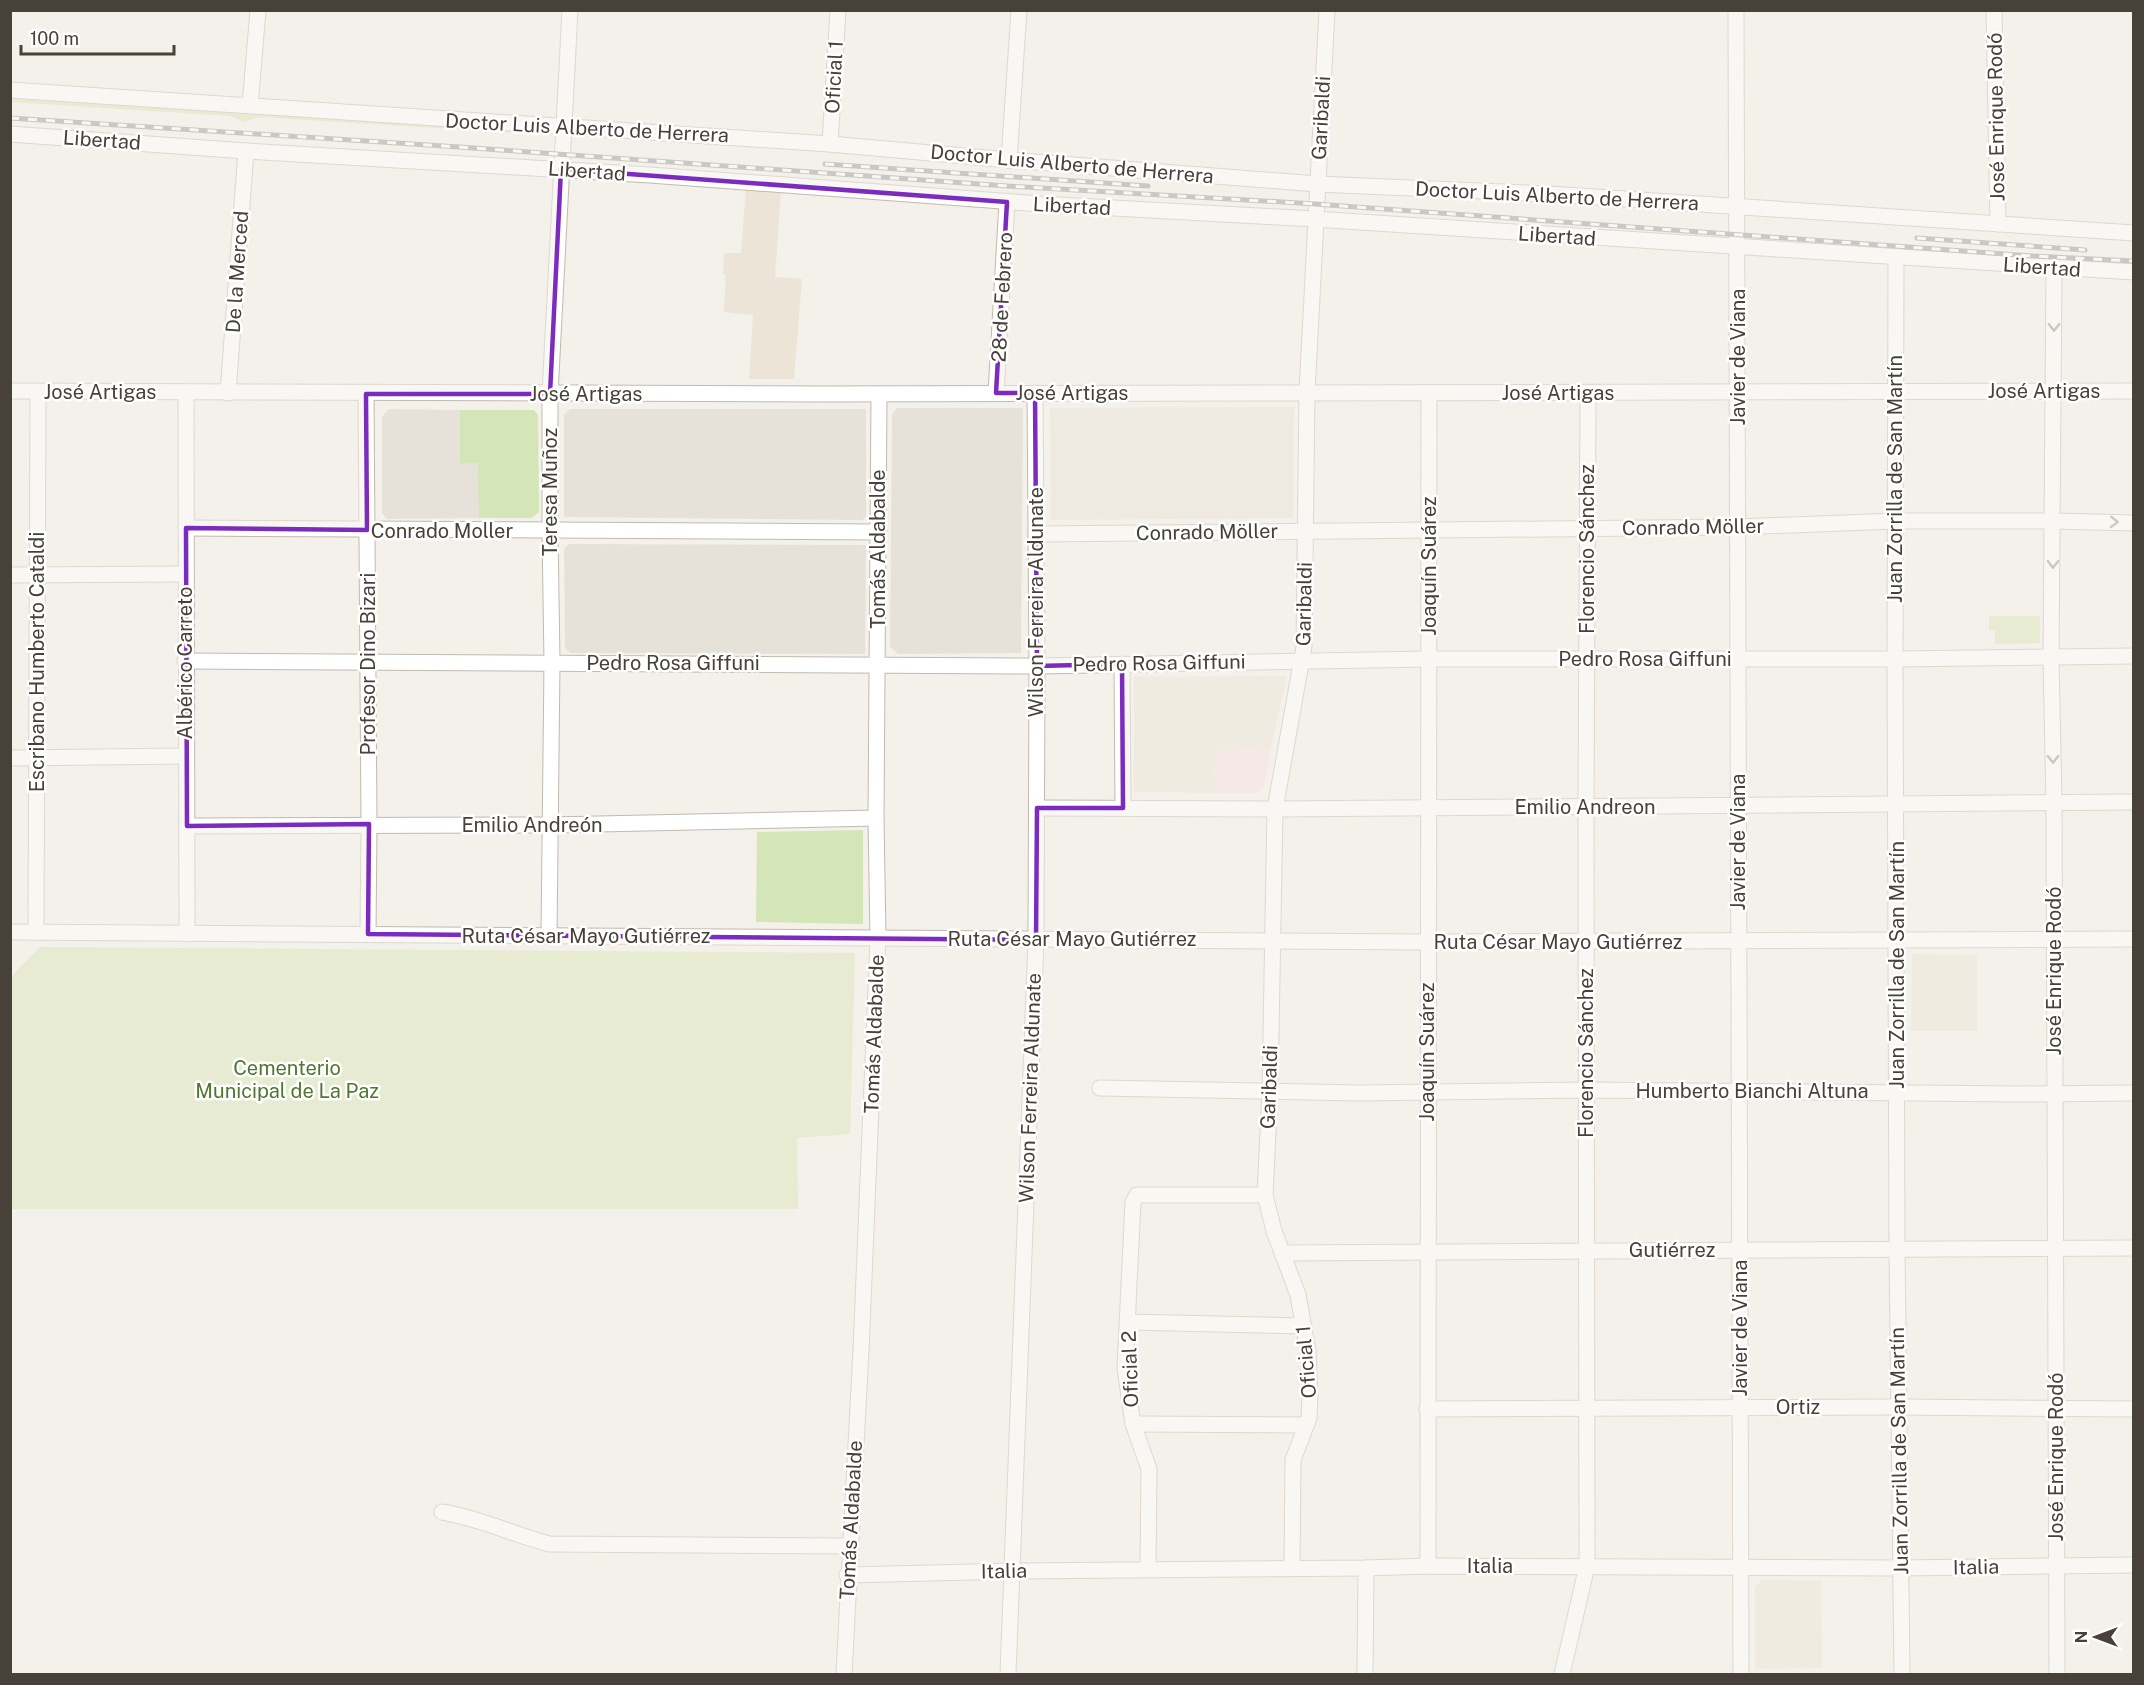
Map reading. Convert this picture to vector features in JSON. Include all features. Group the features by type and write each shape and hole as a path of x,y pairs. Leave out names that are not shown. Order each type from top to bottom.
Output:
{"street":[{"path":"250,106 258,10"},
{"name":"Teresa Muñoz","path":"549,937 552,663 550,394 570,10"},
{"name":"Oficial 1","path":"830,144 838,10"},
{"path":"1009,160 1018,10"},
{"name":"Garibaldi","path":"1266,1196 1275,809 1303,660 1306,392 1327,10"},
{"name":"Javier de Viana","path":"1736,10 1739,392 1737,527 1741,1674"},
{"name":"José Enrique Rodó","path":"1994,10 1998,224"},
{"name":"Doctor Luis Alberto de Herrera","path":"10,90 830,144 1317,184 1550,194 2133,233"},
{"name":"Libertad","path":"10,134 246,151 561,169 1007,202 1314,219 2133,272"},
{"name":"De la Merced","path":"228,393 246,151"},
{"name":"28 de Febrero","path":"996,393 1007,202"},
{"name":"Juan Zorrilla de San Martín","path":"1896,256 1897,1250 1902,1674"},
{"name":"José Enrique Rodó","path":"2054,268 2051,658 2054,803 2058,1674"},
{"name":"José Artigas","path":"10,392 879,394 2133,391"},
{"name":"Escribano Humberto Cataldi","path":"36,932 38,392"},
{"name":"Albérico Carreto","path":"186,393 187,934"},
{"name":"Wilson Ferreira Aldunate","path":"1008,1674 1036,940 1035,393"},
{"name":"Joaquín Suárez","path":"1428,1566 1429,393"},
{"name":"Florencio Sánchez","path":"1562,1674 1587,1566 1588,393"},
{"name":"Profesor Dino Bizari","path":"366,394 369,661 368,934"},
{"name":"Tomás Aldabalde","path":"844,1674 847,1575 861,1350 878,938 876,818 879,394"},
{"name":"Conrado Möller","path":"1036,534 1737,527 1895,521 2053,520 2133,523"},
{"name":"Conrado Moller","path":"186,528 879,532"},
{"path":"10,575 185,574"},
{"name":"Pedro Rosa Giffuni","path":"185,661 1037,666 1303,660 1895,659 2133,656"},
{"path":"1122,664 1123,808"},
{"path":"10,758 185,756"},
{"name":"Emilio Andreon","path":"1037,808 1275,809 2133,802"},
{"name":"Emilio Andreón","path":"187,826 551,825 876,818"},
{"name":"Ruta César Mayo Gutiérrez","path":"10,932 1427,942 2133,939"},
{"name":"Humberto Bianchi Altuna","path":"1100,1088 1427,1092 1740,1090 2055,1094 2133,1092"},
{"name":"Oficial 2","path":"1148,1569 1149,1469 1132,1424 1125,1368 1132,1202 1137,1196 1266,1196"},
{"name":"Oficial 1","path":"1266,1196 1268,1210 1298,1295 1308,1351 1309,1418 1293,1460 1292,1568"},
{"name":"Gutiérrez","path":"1282,1253 2133,1248"},
{"path":"1128,1322 1304,1326"},
{"name":"Ortiz","path":"1427,1409 1898,1407 2133,1409"},
{"path":"1132,1424 1306,1425"},
{"path":"442,1512 469,1516 528,1539 549,1544 849,1546"},
{"name":"Italia","path":"847,1575 1428,1566 1900,1569 2133,1565"},
{"path":"1365,1674 1366,1568"}],"highlighted area":[{"path":"561,169 1007,202 996,393 1035,393 1037,666 1122,664 1123,808 1037,808 1036,940 368,934 369,824 187,826 186,528 367,530 366,394 550,394"}],"shaded area":[{"path":"746,187 781,190 775,277 802,279 794,379 749,379 753,315 724,312 726,275 723,274 724,253 741,253"},
{"path":"1294,407 1293,518 1051,520 1050,408"},
{"path":"897,408 1023,408 1021,653 898,654 890,647 892,414"},
{"path":"389,409 460,410 460,462 479,463 479,518 387,519 382,513 382,417"},
{"path":"570,409 866,409 866,517 862,520 564,517 564,415"},
{"path":"569,544 866,545 865,654 570,653 565,648 564,549"},
{"path":"1287,676 1271,748 1215,749 1214,793 1134,792 1134,677"},
{"path":"1271,748 1264,787 1257,793 1214,793 1215,749"},
{"path":"1912,954 1977,955 1977,1031 1911,1031"},
{"path":"1762,1580 1821,1580 1822,1668 1755,1669 1755,1587"}],"green space":[{"path":"10,99 532,126 533,131 518,133 259,117 245,122 230,116 11,102"},
{"path":"460,410 534,410 538,415 539,512 532,518 479,518 478,463 460,463"},
{"path":"1989,616 2040,616 2040,643 1995,644 1995,630 1989,630"},
{"path":"863,830 863,924 756,922 757,832"},
{"name":"Cementerio Municipal de La Paz","path":"40,947 855,953 850,1134 797,1138 798,1209 11,1209 11,977"}],"railway":[{"path":"10,118 1007,186 1315,204 2032,256 2134,261"},
{"path":"825,164 1148,186"},
{"path":"1917,238 2085,250"}]}
